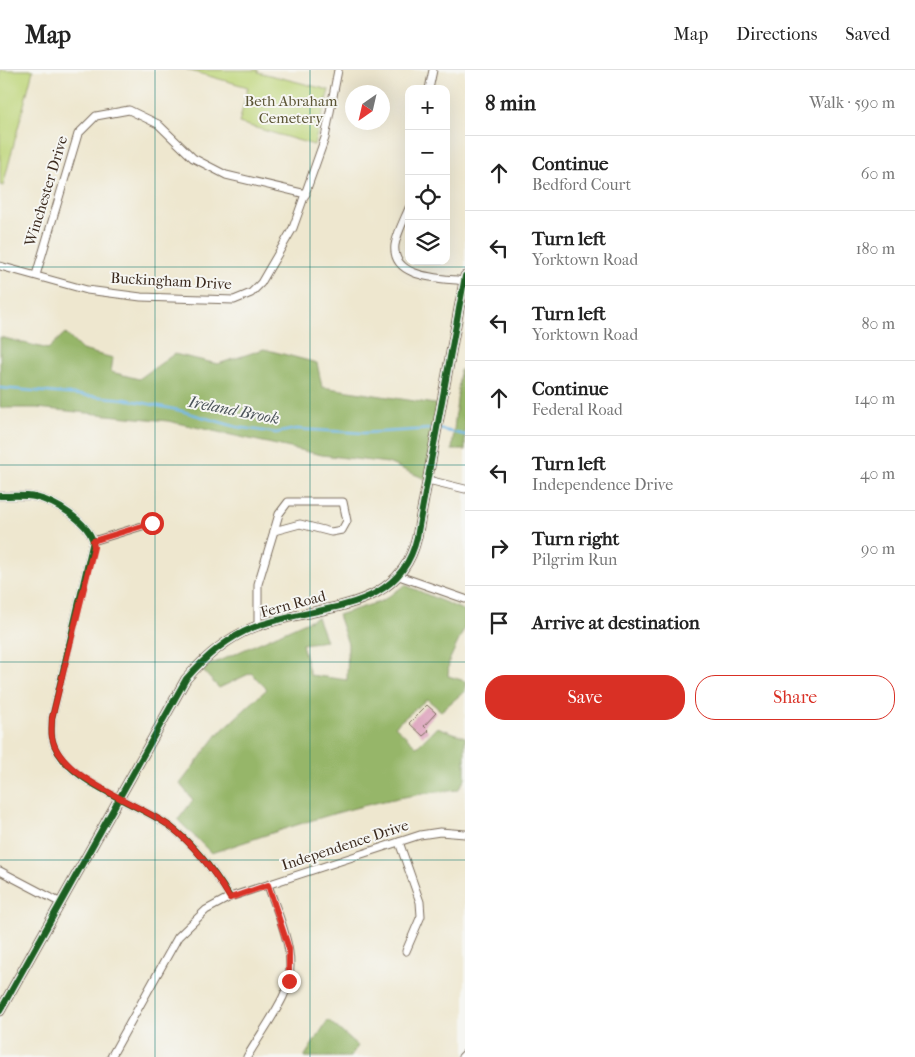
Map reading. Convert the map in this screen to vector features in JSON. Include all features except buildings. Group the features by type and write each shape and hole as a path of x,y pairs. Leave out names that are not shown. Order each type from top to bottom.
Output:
{"street":[{"name":"Buckingham Drive","path":"0,266 87,290 141,297 234,300 251,293 261,283 293,228 325,138 338,70"},
{"path":"430,85 433,70"},
{"name":"Winchester Drive","path":"36,275 78,134 96,116 129,110 158,124 193,158 226,175 306,194"},
{"path":"405,219 395,248 401,265 414,273 465,279"},
{"name":"Fern Road","path":"0,1011 186,679 203,660 223,644 258,626 366,598 387,587 399,576 414,548 465,279"},
{"path":"428,480 465,489"},
{"path":"0,496 35,497 61,508 77,520 92,536 94,547 52,718 52,737 55,746 74,770 85,779 153,814 189,843 204,860 230,898"},
{"path":"258,626 258,584 279,514 288,502 343,502 347,511 347,521 342,530 331,532 300,524 274,531"},
{"path":"93,541 152,523"},
{"path":"399,576 465,599"},
{"name":"Independence Drive","path":"111,1057 178,937 196,918 230,898 399,842 430,833 465,834"},
{"path":"399,842 420,902 421,916 406,951"},
{"path":"0,871 61,903"},
{"path":"247,1057 280,1003 290,973 289,949 268,885"},
{"path":"462,1057 465,1054"}],"green space":[{"path":"0,70 33,70 3,186 0,185"},
{"name":"Beth Abraham Cemetery","path":"187,70 258,70 258,72 329,90 314,145 239,123 248,87"},
{"path":"65,333 82,350 113,358 111,372 139,379 174,354 218,364 264,349 317,363 322,387 441,405 428,480 388,463 322,455 168,421 37,408 0,408 0,337 48,349"},
{"path":"460,370 465,370 465,450 452,450"},
{"path":"405,585 465,611 465,627 449,661 448,676 465,681 465,691 441,711 427,699 395,726 417,747 437,727 465,737 465,779 458,790 426,793 364,806 302,823 211,853 178,820 193,800 180,784 218,734 267,689 251,673 219,688 201,669 317,617 326,641 302,644 310,675 347,680 348,644 338,615 382,601"},
{"path":"328,1020 358,1046 350,1057 304,1057"}],"waterway":[{"name":"Ireland Brook","path":"0,388 125,399 178,410 237,427 276,433 296,429 364,433 433,429"},
{"name":"Ireland Brook","path":"439,429 465,435"}],"cycle path":[{"path":"0,1011 186,679 193,671 224,643 242,632 276,620 351,603 373,594 392,581 407,563 417,537 465,276"},
{"path":"0,496 31,496 52,503 78,520 90,534 93,541 52,718 52,737 58,753 69,766 102,790 157,818 180,834 204,859 230,897"}],"route":[{"path":"152,523 93,541 94,547 52,718 52,737 55,746 64,760 85,779 153,814 189,843 218,878 230,898 268,885 289,949 291,965 289,981"}]}
